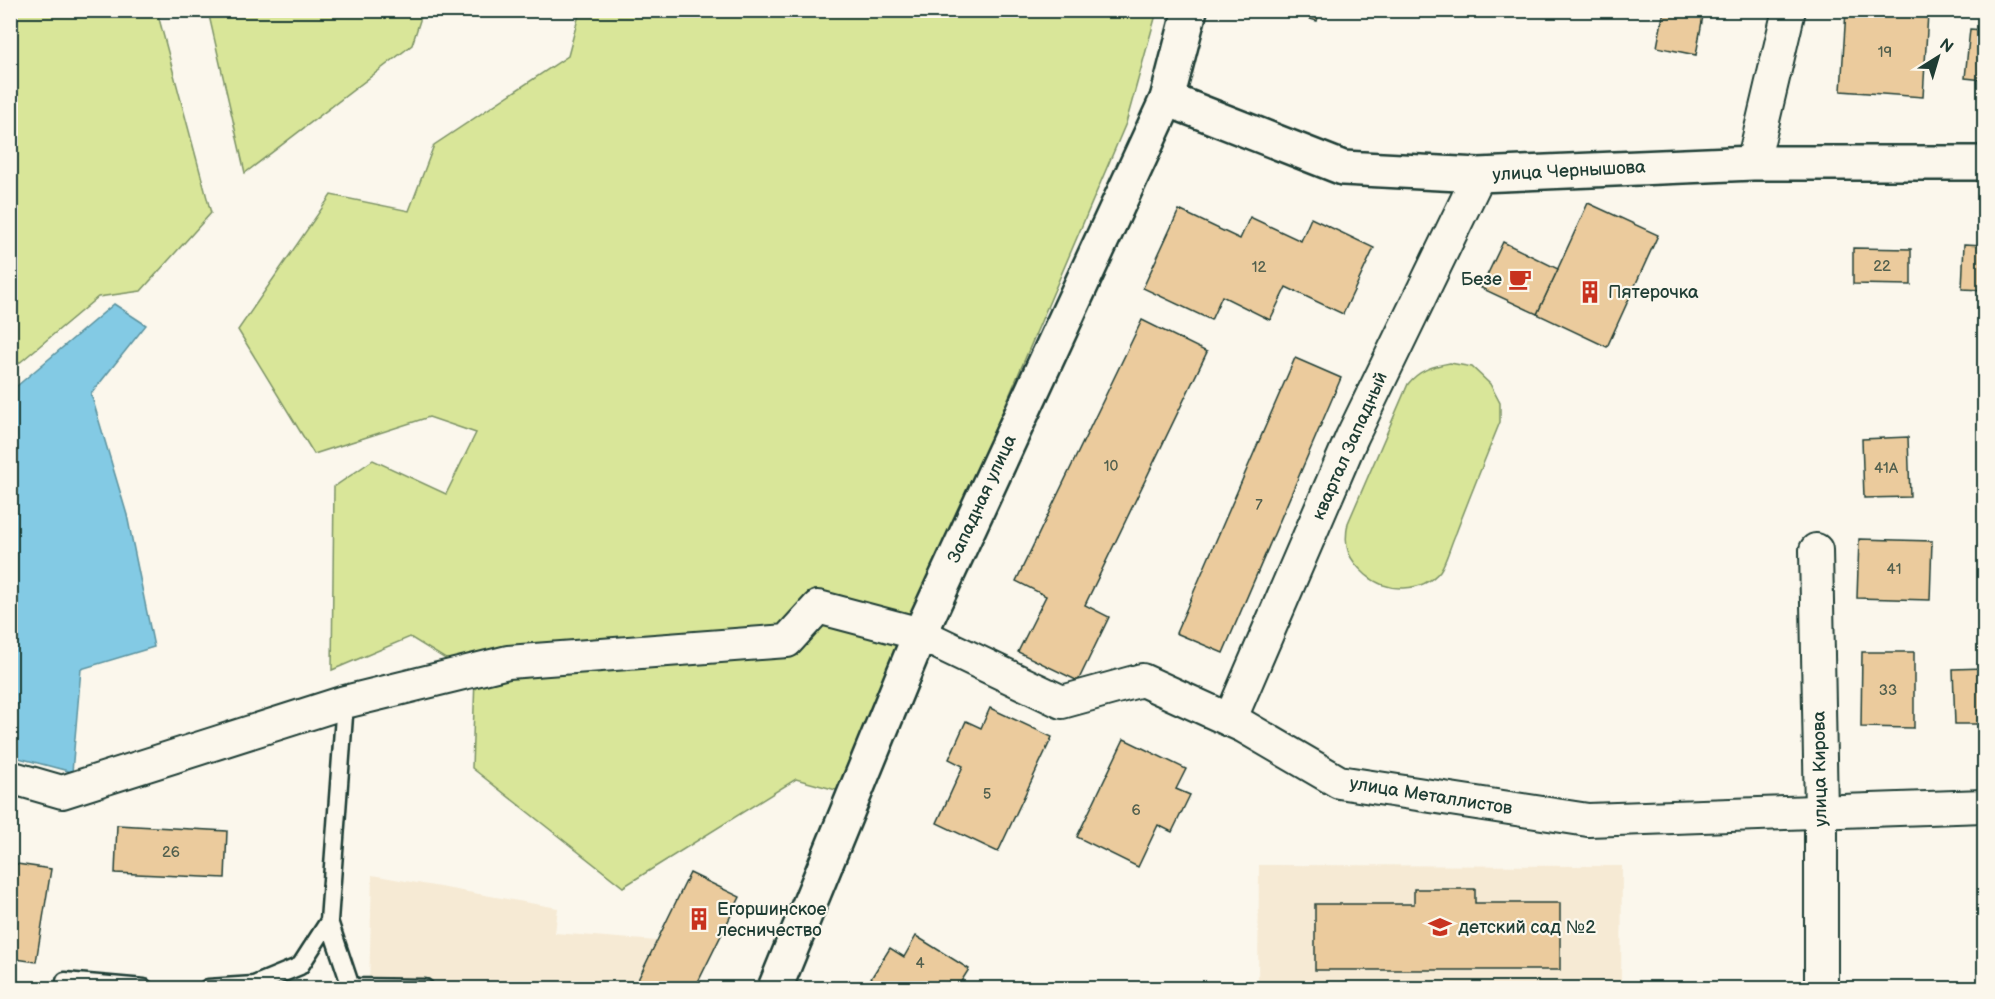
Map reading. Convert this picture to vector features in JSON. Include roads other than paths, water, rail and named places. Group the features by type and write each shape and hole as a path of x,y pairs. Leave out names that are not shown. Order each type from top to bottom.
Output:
{"street":[{"name":"Западная улица","path":"775,988 920,634 1167,99 1190,10"},
{"path":"1753,163 1789,10"},
{"name":"улица Чернышова","path":"1167,99 1343,168 1479,175 1753,163 1984,164"},
{"name":"квартал Западный","path":"1230,720 1352,437 1479,175"},
{"name":"улица Кирова","path":"1816,550 1821,811 1821,988"},
{"name":"улица Металлистов","path":"345,702 508,662 787,641 818,607 920,634 1062,702 1142,680 1230,720 1339,782 1588,820 1984,806"},
{"path":"10,777 62,792 345,702"}],"lane":[{"path":"345,702 329,921 351,987 425,988"},
{"path":"208,988 254,985 300,966 329,921"},
{"path":"64,981 144,988"}],"water":[{"path":"114,304 146,325 91,394 127,515 154,647 81,669 72,772 11,756 11,391"}],"place":[{"name":"Безе","path":"1520,279"},
{"name":"Пятерочка","path":"1590,292"},
{"name":"Егоршинское лесничество","path":"699,919"},
{"name":"детский сад №2","path":"1440,927"}]}
